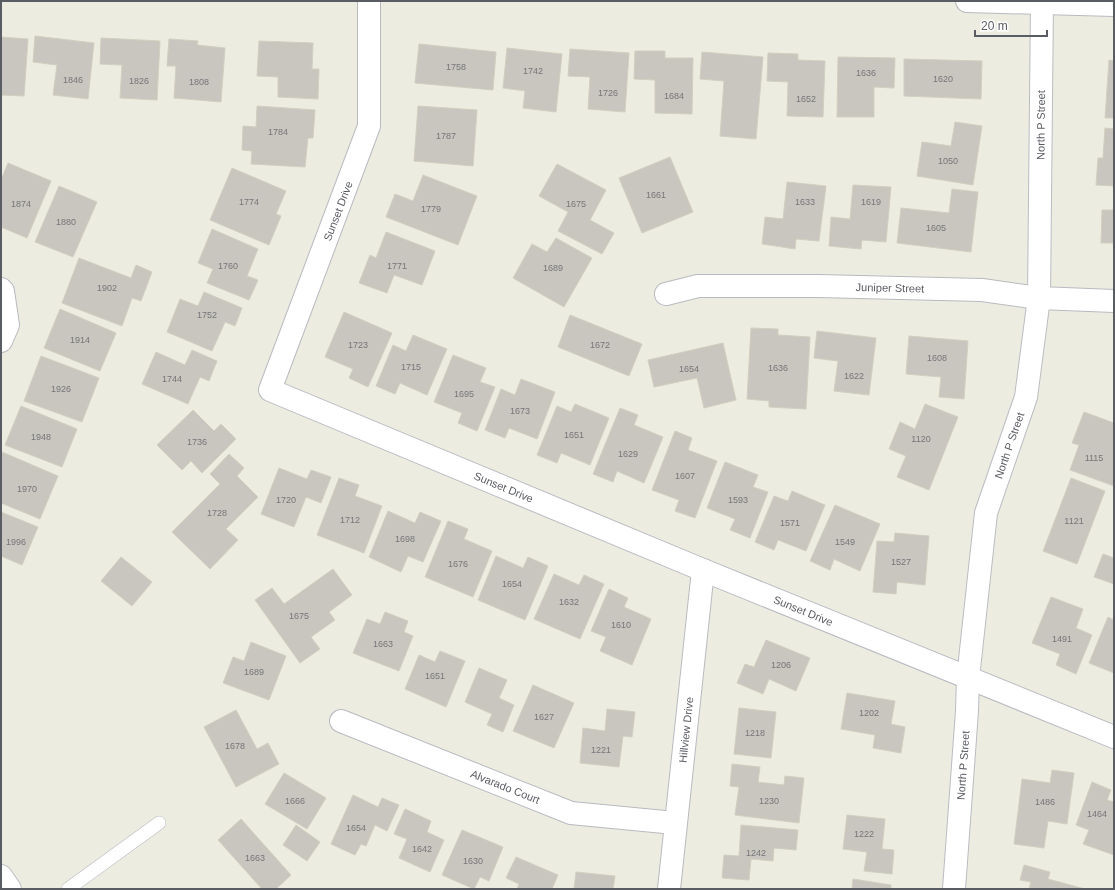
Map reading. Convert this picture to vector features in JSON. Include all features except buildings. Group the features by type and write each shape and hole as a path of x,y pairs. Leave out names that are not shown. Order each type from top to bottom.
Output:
{"street":[{"name":"Sunset Drive","path":"369,1 369,126 270,390 703,570 1114,737"},
{"path":"967,1 1114,5"},
{"name":"North P Street","path":"954,889 968,678 986,513 1026,397 1039,298 1042,2"},
{"name":"Juniper Street","path":"666,294 698,286 818,286 982,290 1039,298 1114,301"},
{"path":"1,289 3,292 8,325 1,342"},
{"name":"Hillview Drive","path":"669,889 703,570"},
{"name":"Alvarado Court","path":"341,721 571,813 675,822"},
{"path":"1,876 10,889"}],"lane":[{"path":"68,889 159,823"}]}
